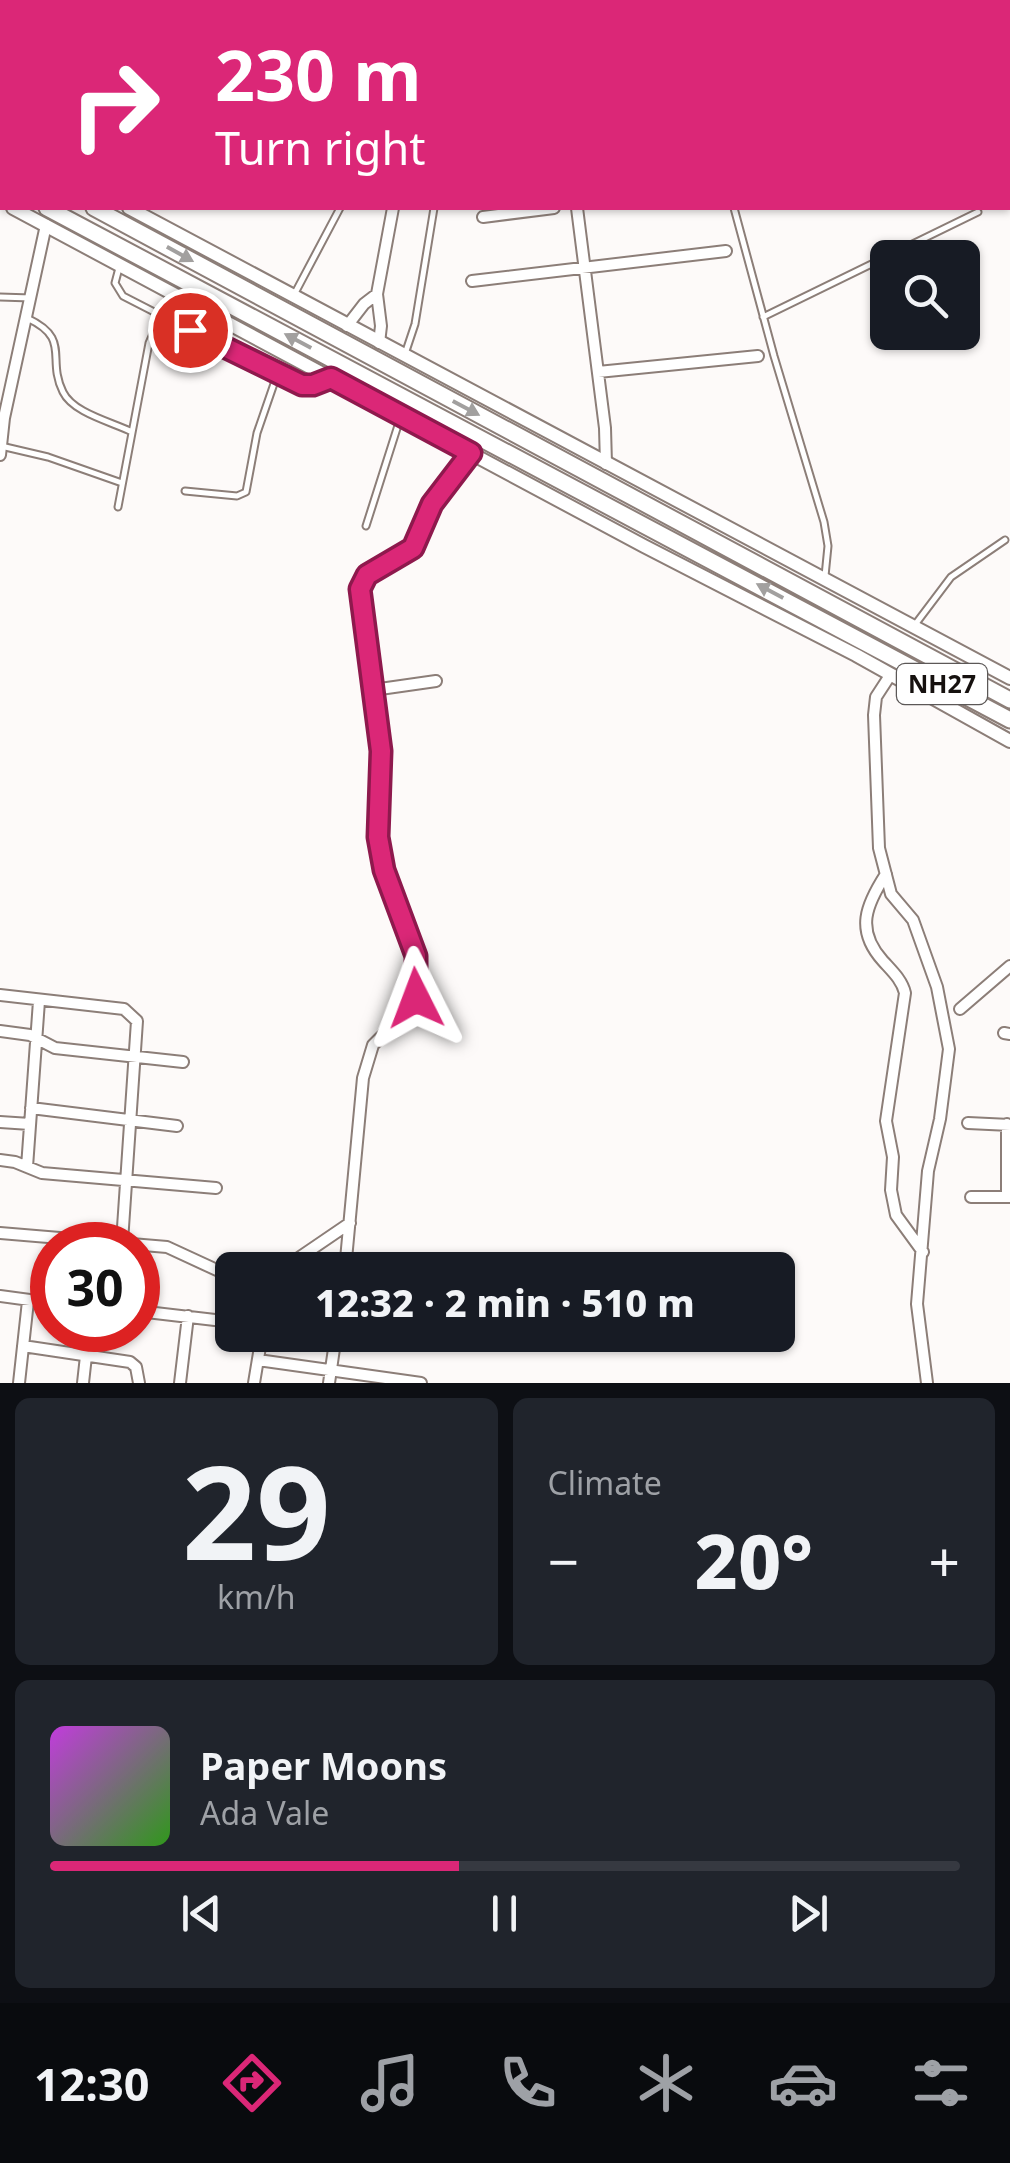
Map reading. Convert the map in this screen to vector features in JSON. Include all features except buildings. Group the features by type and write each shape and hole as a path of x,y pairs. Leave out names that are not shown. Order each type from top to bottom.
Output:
{"highway":[{"name":"NH27","path":"52,210 1010,720"},
{"name":"NH27","path":"98,210 1010,700"}],"street":[{"path":"17,210 856,655 889,677 1010,741"},
{"path":"134,210 1010,678"},
{"path":"380,343 377,294 393,210"},
{"path":"484,216 536,210"},
{"path":"577,210 606,464"},
{"path":"0,455 46,225"},
{"path":"472,282 726,251"},
{"path":"347,326 377,294"},
{"path":"598,372 758,356"},
{"path":"346,1252 363,1078 373,1045 402,1015 418,990 418,966 384,870 378,837 381,751 360,600 362,581 413,548 432,504 471,453"},
{"path":"889,677 876,696 874,715 876,831 891,894 916,928 937,987 949,1049 940,1119 928,1171 917,1314 927,1383"},
{"path":"373,690 436,681"},
{"path":"886,874 869,900 867,934 872,950 900,980 906,993 886,1121 894,1169 892,1201 900,1225 923,1252"},
{"path":"960,1009 1010,966"},
{"path":"0,995 124,1009 137,1021 123,1222"},
{"path":"27,1167 39,1001"},
{"path":"0,1032 36,1037 55,1048 183,1062"},
{"path":"31,1108 177,1126"},
{"path":"0,1122 30,1124"},
{"path":"968,1123 1009,1124 1009,1197 971,1197"},
{"path":"0,1160 42,1173 216,1188"},
{"path":"307,1252 350,1222"},
{"path":"0,1233 30,1235"},
{"path":"160,1246 215,1269"},
{"path":"0,1296 28,1301 20,1383"},
{"path":"160,1313 215,1320"},
{"path":"180,1383 188,1316"},
{"path":"23,1346 130,1362 136,1367 140,1383"},
{"path":"254,1383 259,1352"},
{"path":"330,1377 334,1352"},
{"path":"83,1383 86,1356"},
{"path":"258,1360 330,1377 420,1383"}],"lane":[{"path":"293,296 339,210"},
{"path":"404,356 415,324 434,210"},
{"path":"735,210 824,522 828,546 824,581"},
{"path":"764,317 978,212"},
{"path":"120,265 117,290 161,316 302,385 331,378"},
{"path":"118,507 150,343 172,292"},
{"path":"0,297 31,298"},
{"path":"27,318 43,325 54,340 60,383 70,400 132,432"},
{"path":"186,491 236,496 246,492 257,432 277,375"},
{"path":"366,526 401,416"},
{"path":"1,446 48,457 122,484"},
{"path":"912,628 951,577 1005,540"}],"route":[{"path":"190,330 302,385 331,378 471,453 432,504 413,548 367,575 360,589 381,751 378,837 384,870 416,956 416,998"}]}
